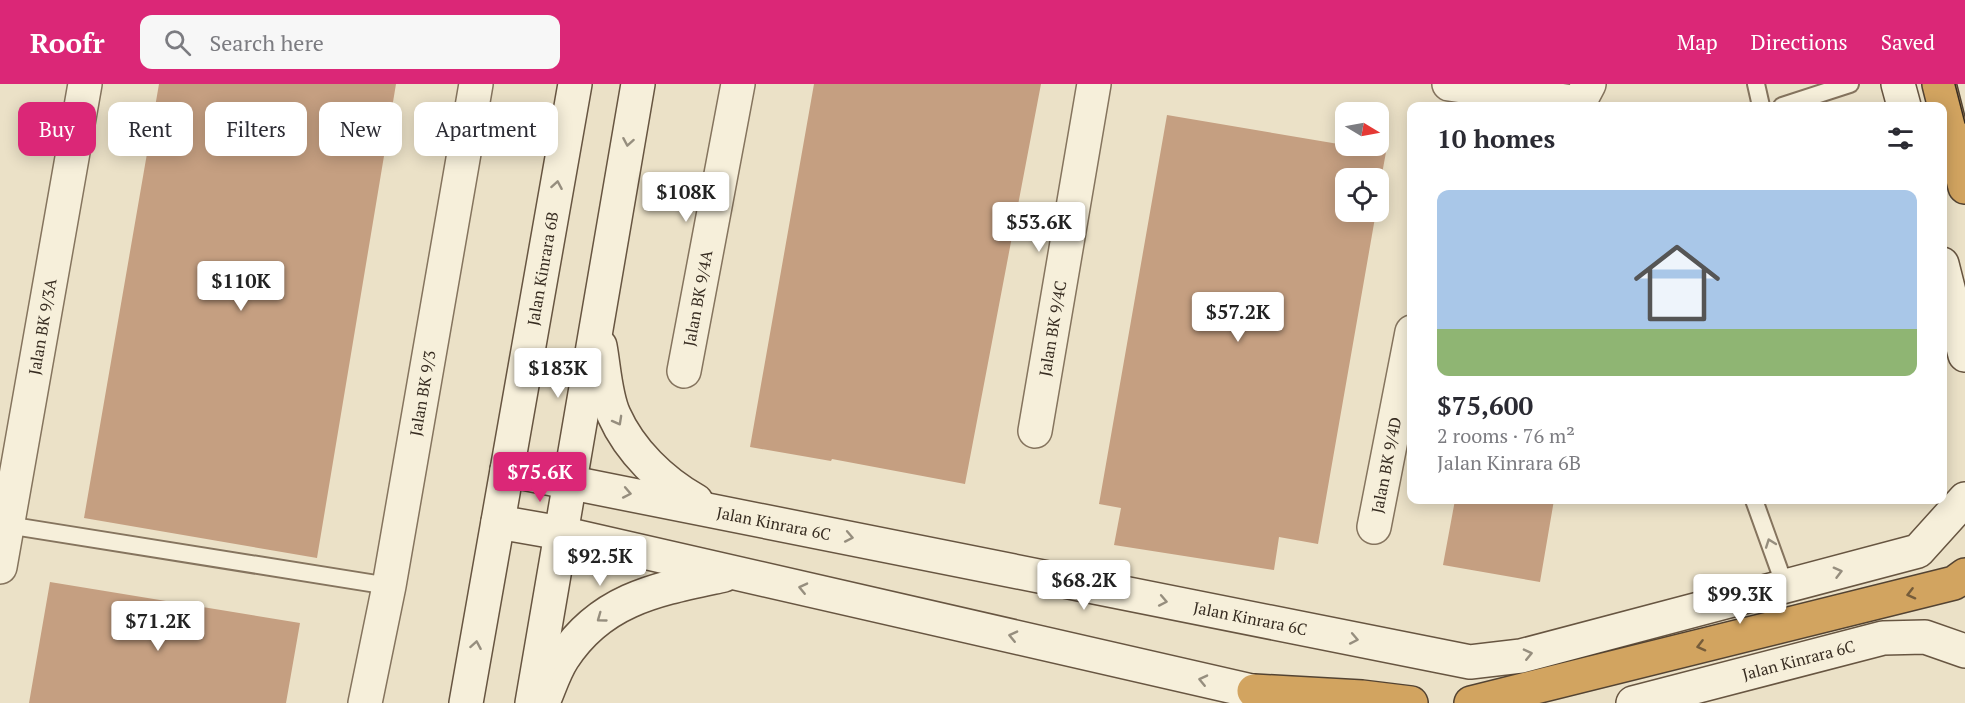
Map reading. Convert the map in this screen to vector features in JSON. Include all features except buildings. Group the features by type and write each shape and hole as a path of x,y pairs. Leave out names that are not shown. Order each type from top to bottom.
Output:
{"highway":[{"path":"1939,84 1944,102"},
{"path":"1947,116 1965,187"},
{"path":"1471,703 1954,584 1965,575"},
{"path":"1254,691 1362,697 1411,703"}],"street":[{"name":"Jalan BK 9/3A","path":"0,567 7,525 7,491 85,84"},
{"name":"Jalan BK 9/3","path":"365,703 389,586 476,84"},
{"name":"Jalan Kinrara 6B","path":"466,703 575,84"},
{"path":"532,703 638,84"},
{"name":"Jalan BK 9/4A","path":"684,371 738,84"},
{"name":"Jalan BK 9/4C","path":"1035,430 1094,84"},
{"path":"1580,102 1589,84"},
{"path":"1898,84 1903,102"},
{"path":"1454,92 1569,102"},
{"path":"1947,284 1965,355"},
{"path":"596,324 613,413 631,443 653,469 679,492 709,509"},
{"name":"Jalan BK 9/4D","path":"1374,527 1407,358"},
{"name":"Jalan Kinrara 6C","path":"507,470 1470,662 1521,656 1918,551 1965,499"},
{"path":"498,522 561,533 1301,703"},
{"path":"542,703 562,659 585,630 620,604 651,591 734,573"},
{"name":"Jalan Kinrara 6C","path":"1633,703 1882,638 1924,637 1965,651"}],"lane":[{"path":"1756,84 1760,102"},
{"path":"1794,102 1850,84"},
{"path":"1755,504 1785,586"},
{"path":"7,525 389,586"}],"tram line":[{"path":"1955,84 1965,123"}]}
